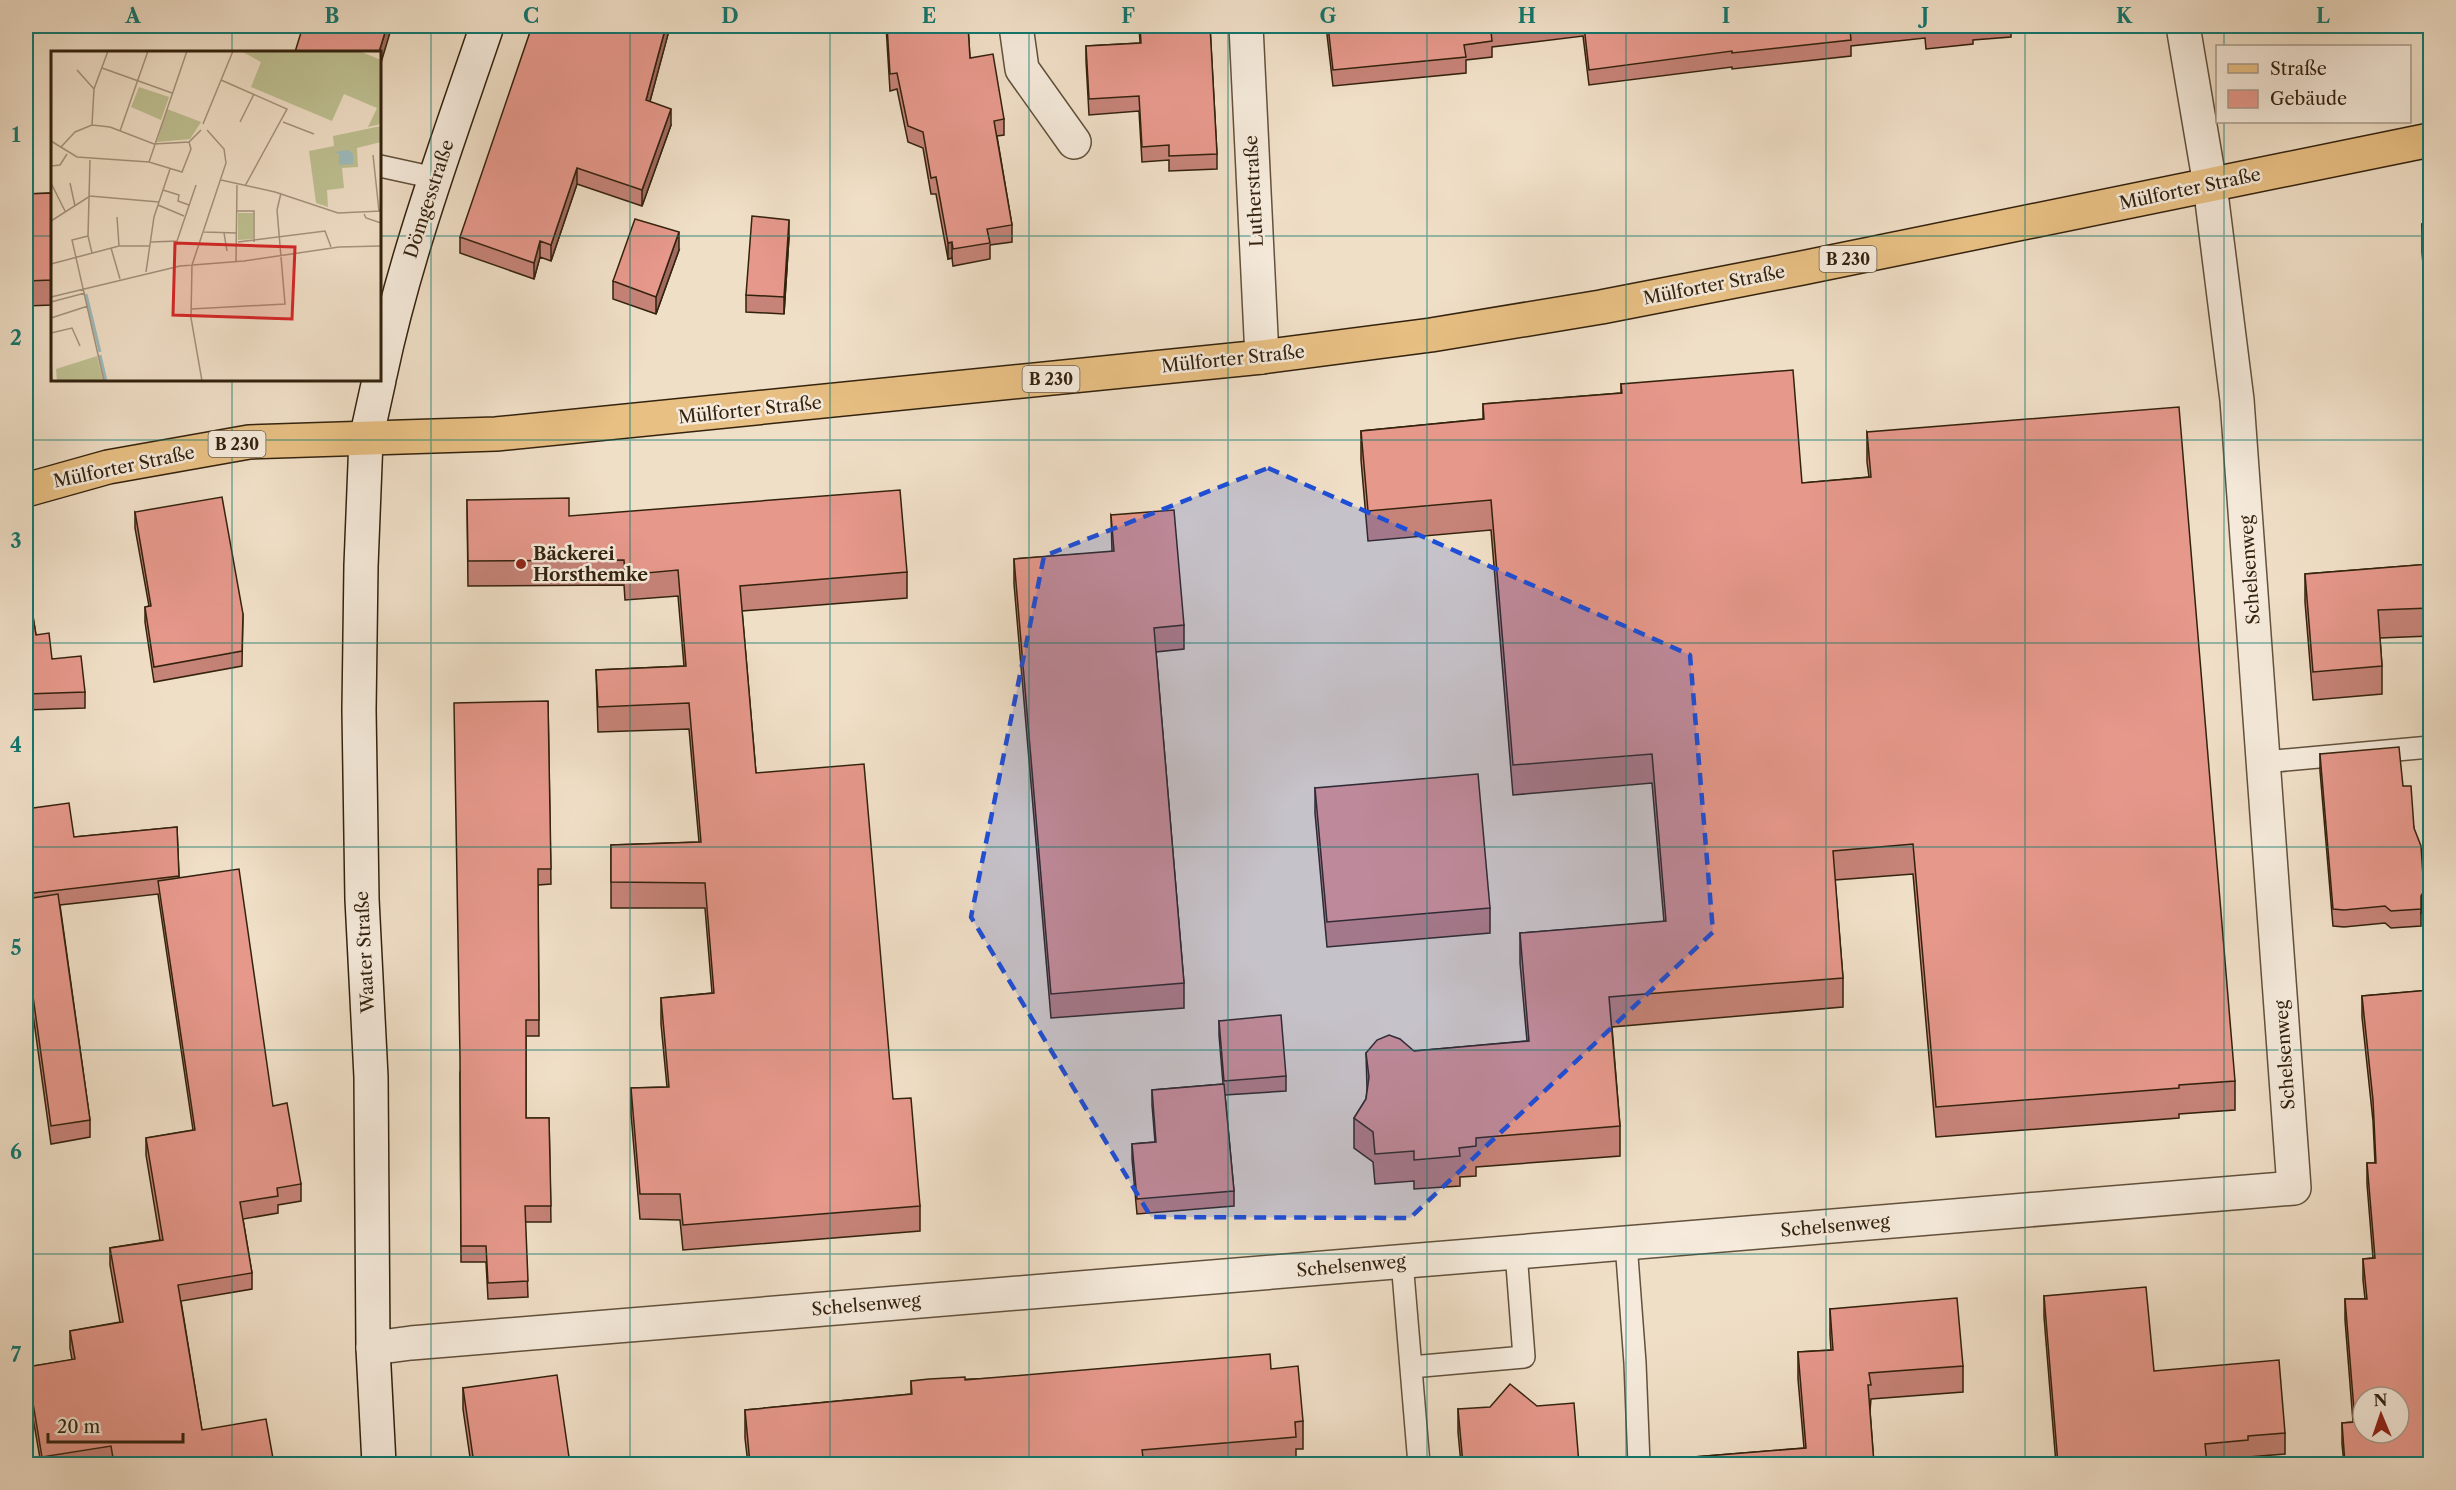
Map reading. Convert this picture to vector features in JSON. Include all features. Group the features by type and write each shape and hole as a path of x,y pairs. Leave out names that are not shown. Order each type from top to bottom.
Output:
{"main road":[{"name":"Mülforter Straße","path":"26,490 108,467 249,442 519,432 1262,357 1431,335 1601,307 2430,140"}],"street":[{"name":"Dömgesstraße","path":"381,370 393,313 435,177 487,26"},
{"path":"1016,26 1022,69 1074,142"},
{"name":"Lutherstraße","path":"1246,26 1262,357"},
{"name":"Schelsenweg","path":"373,1348 423,1342 2294,1188 2237,400 2211,185 2183,26"},
{"path":"366,439 379,381"},
{"name":"Waater Straße","path":"366,439 360,566 359,710 362,898 371,1077 373,1348 379,1464"}],"lane":[{"path":"381,166 435,177"},
{"path":"2264,762 2430,747"},
{"path":"1626,1243 1640,1464"},
{"path":"1411,1367 1524,1356 1515,1252"},
{"path":"1402,1261 1419,1464"}],"highlighted area":[{"path":"1268,468 1690,655 1713,932 1410,1218 1151,1217 971,917 1044,556"}],"building":[{"path":"303,26 387,26 379,51 295,51"},
{"path":"532,26 666,26 646,100 671,109 642,190 577,168 551,245 540,241 534,263 460,237"},
{"path":"887,26 968,26 970,58 993,54 1004,119 994,121 1012,225 987,229 990,243 953,249 952,242 948,243 936,177 931,178 923,132 908,126 897,73 890,74"},
{"path":"1140,26 1210,26 1217,154 1169,156 1169,145 1142,147 1139,96 1089,99 1086,46 1141,43"},
{"path":"1328,26 1542,26 1491,32 1492,41 1464,45 1466,57 1333,70"},
{"path":"1584,26 1897,26 1850,30 1851,40 1732,53 1732,51 1589,70"},
{"path":"1926,26 1973,26 1973,28 1926,33"},
{"path":"51,193 51,280 26,281 26,194"},
{"path":"752,216 789,220 784,297 746,295"},
{"path":"635,219 679,232 656,297 613,281"},
{"path":"2430,223 2430,324 2422,224"},
{"path":"1793,370 1802,483 1871,477 1867,432 2179,407 2235,1081 2179,1085 2179,1088 1936,1107 1913,844 1833,851 1843,978 1609,997 1620,1126 1476,1138 1476,1146 1459,1148 1460,1156 1414,1160 1414,1151 1375,1154 1373,1132 1354,1118 1366,1099 1369,1077 1366,1053 1377,1040 1389,1035 1400,1039 1414,1051 1529,1041 1520,933 1666,921 1652,754 1513,765 1491,500 1368,511 1361,431 1484,419 1483,404 1622,393 1621,384"},
{"path":"900,490 907,572 740,586 756,773 864,764 893,1099 911,1098 920,1206 683,1225 680,1194 640,1194 631,1088 669,1087 661,998 714,993 705,883 611,882 611,845 701,842 689,703 598,707 596,670 686,666 678,570 625,575 624,560 468,561 467,500 569,498 569,516"},
{"path":"222,497 243,614 242,651 154,667 145,607 151,606 135,512"},
{"path":"1174,510 1184,625 1154,628 1184,983 1051,994 1014,559 1114,551 1111,515"},
{"path":"2430,564 2430,608 2378,610 2382,666 2313,672 2305,574"},
{"path":"26,573 36,635 49,633 52,659 81,656 85,692 26,694"},
{"path":"548,701 551,869 538,869 539,1020 526,1020 526,1118 549,1118 551,1206 525,1206 528,1281 488,1283 486,1246 461,1246 454,703"},
{"path":"2399,747 2403,786 2411,786 2414,828 2421,846 2424,891 2421,896 2421,909 2391,911 2385,906 2333,909 2320,754"},
{"path":"1478,774 1490,908 1327,922 1315,788"},
{"path":"69,803 74,837 177,827 179,876 26,894 26,809"},
{"path":"239,869 273,1106 287,1103 301,1184 277,1188 278,1196 240,1202 252,1273 178,1285 202,1430 266,1419 274,1464 114,1464 111,1446 42,1457 27,1367 75,1359 70,1331 123,1322 110,1248 163,1240 146,1138 195,1130 158,881"},
{"path":"58,894 90,1120 51,1126 26,946 26,899"},
{"path":"2430,990 2430,1367 2427,1367 2430,1464 2345,1464 2342,1423 2351,1422 2351,1445 2411,1445 2411,1385 2352,1385 2345,1299 2367,1299 2363,1259 2375,1258 2367,1163 2376,1163 2373,1100 2362,996"},
{"path":"1281,1015 1286,1076 1224,1081 1219,1021"},
{"path":"1224,1084 1234,1191 1137,1199 1132,1144 1156,1142 1152,1090"},
{"path":"2146,1287 2154,1371 2279,1360 2285,1433 2248,1436 2248,1440 2205,1444 2207,1464 2058,1464 2044,1296"},
{"path":"1957,1298 1963,1366 1869,1373 1874,1464 1669,1464 1669,1459 1806,1448 1798,1352 1833,1350 1830,1309"},
{"path":"1270,1354 1271,1369 1298,1366 1303,1421 1295,1422 1296,1437 1142,1450 1144,1464 750,1464 745,1410 912,1394 911,1381 929,1379 965,1377 965,1380"},
{"path":"557,1375 570,1464 474,1464 463,1388"},
{"path":"1510,1384 1537,1406 1574,1403 1579,1464 1463,1464 1458,1409 1490,1407"}],"place":[{"name":"Bäckerei Horsthemke","path":"521,564"}]}
